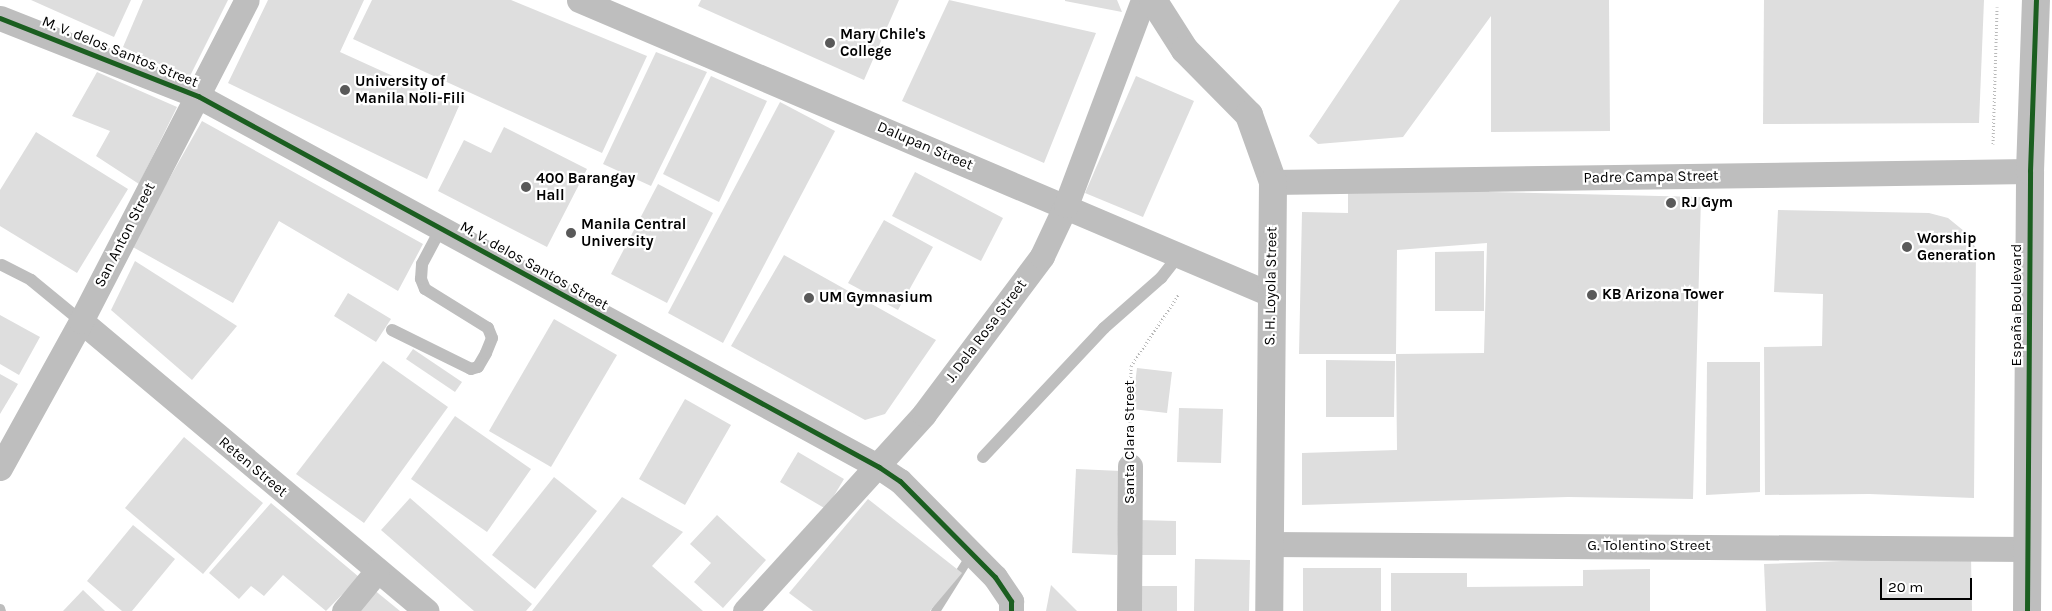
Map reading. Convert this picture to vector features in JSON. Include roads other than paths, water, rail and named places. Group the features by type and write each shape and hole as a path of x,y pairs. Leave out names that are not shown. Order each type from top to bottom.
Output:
{"street":[{"name":"San Anton Street","path":"2,462 81,321 247,0"},
{"name":"Dalupan Street","path":"579,0 1066,205 1270,294"},
{"name":"J. Dela Rosa Street","path":"745,611 879,467 924,414 1042,256 1066,205 1142,0"},
{"name":"S. H. Loyola Street","path":"1153,0 1185,50 1249,115 1273,182 1270,294 1269,611"},
{"name":"España Boulevard","path":"2027,611 2030,171 2036,0"},
{"name":"M. V. delos Santos Street","path":"0,18 198,96 879,467 900,481 974,554 995,577 1011,606"},
{"name":"Padre Campa Street","path":"1273,182 2030,171"},
{"name":"Reten Street","path":"81,321 426,611"},
{"name":"Santa Clara Street","path":"1129,611 1130,466"},
{"name":"G. Tolentino Street","path":"1270,544 2028,549"},
{"path":"344,611 377,571"}],"lane":[{"path":"392,330 471,369 478,367 486,353 492,338 488,328 425,289 421,279 422,264 441,229"},
{"path":"983,457 1104,328 1161,278 1189,260"},
{"path":"2,264 31,280 81,321"}],"waterway":[{"path":"935,611 970,555"}],"place":[{"name":"Mary Chile's College","path":"830,43"},
{"name":"University of Manila Noli-Fili","path":"345,90"},
{"name":"400 Barangay Hall","path":"526,187"},
{"name":"RJ Gym","path":"1671,203"},
{"name":"Manila Central University","path":"571,233"},
{"name":"Worship Generation","path":"1907,247"},
{"name":"KB Arizona Tower","path":"1592,295"},
{"name":"UM Gymnasium","path":"809,298"}]}
